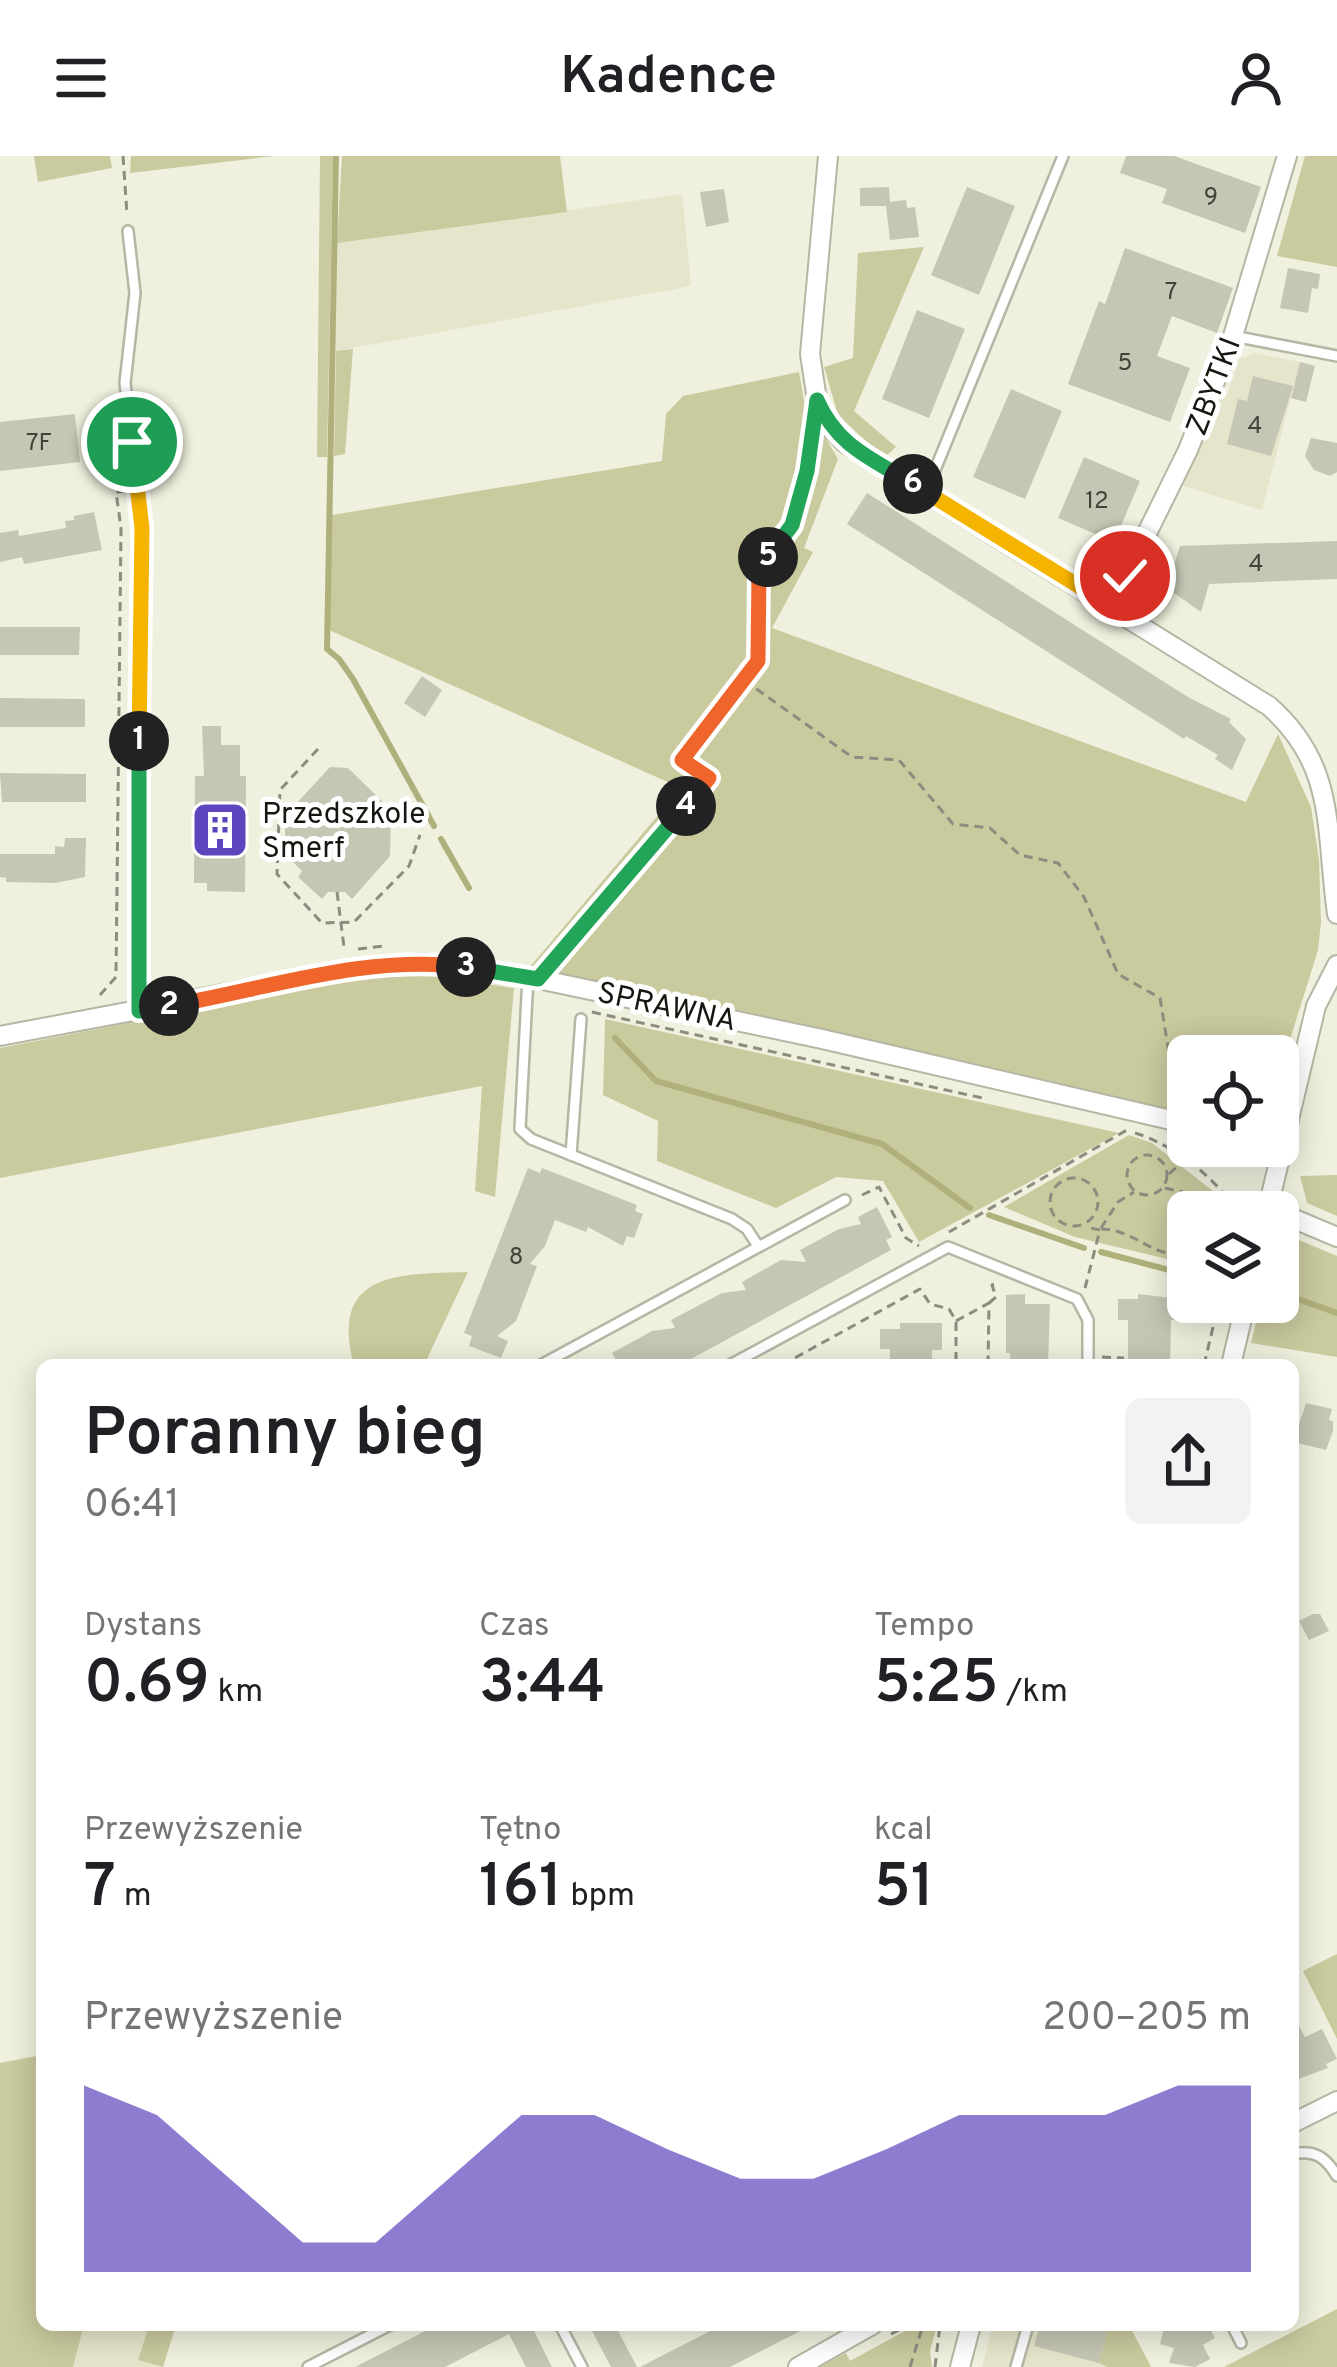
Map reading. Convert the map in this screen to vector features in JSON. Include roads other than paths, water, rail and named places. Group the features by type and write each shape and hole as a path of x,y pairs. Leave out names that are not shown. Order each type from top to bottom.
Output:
{"street":[{"path":"828,156 810,355 817,400 829,426 845,443 1269,706 1300,733 1316,759 1330,799 1337,914"},
{"name":"ZBYTKI","path":"1111,606 1188,450 1233,336 1287,156"},
{"name":"SPRAWNA","path":"0,1036 397,964 455,965 822,1039 1167,1119"},
{"path":"1299,1073 1316,1006 1337,965"},
{"path":"1299,1222 1337,1237"},
{"path":"1232,1359 1241,1323"},
{"path":"1299,2120 1337,2101"},
{"path":"798,2367 861,2331"},
{"path":"960,2367 969,2331"}],"lane":[{"path":"926,492 1063,156"},
{"path":"128,232 134,293 125,382 142,528 139,1011"},
{"path":"1233,336 1337,356"},
{"path":"533,978 520,1129 531,1139 732,1220 748,1229 758,1246"},
{"path":"571,1155 581,1019"},
{"path":"552,1359 845,1200"},
{"path":"741,1359 948,1247 1077,1299 1088,1320 1088,1359"},
{"path":"1299,2153 1309,2151 1326,2158 1337,2176"},
{"path":"308,2367 378,2331"},
{"path":"563,2331 582,2367"},
{"path":"1016,2367 1026,2331"},
{"path":"1235,2331 1240,2342"}],"waterway":[{"path":"336,156 327,649 353,679 434,826"},
{"path":"441,839 469,888"},
{"path":"615,1038 656,1081 882,1144 970,1208"},
{"path":"989,1215 1084,1248"},
{"path":"1101,1252 1167,1269"},
{"path":"1299,1299 1337,1313"}],"place":[{"name":"Przedszkole Smerf","path":"220,830"}]}
